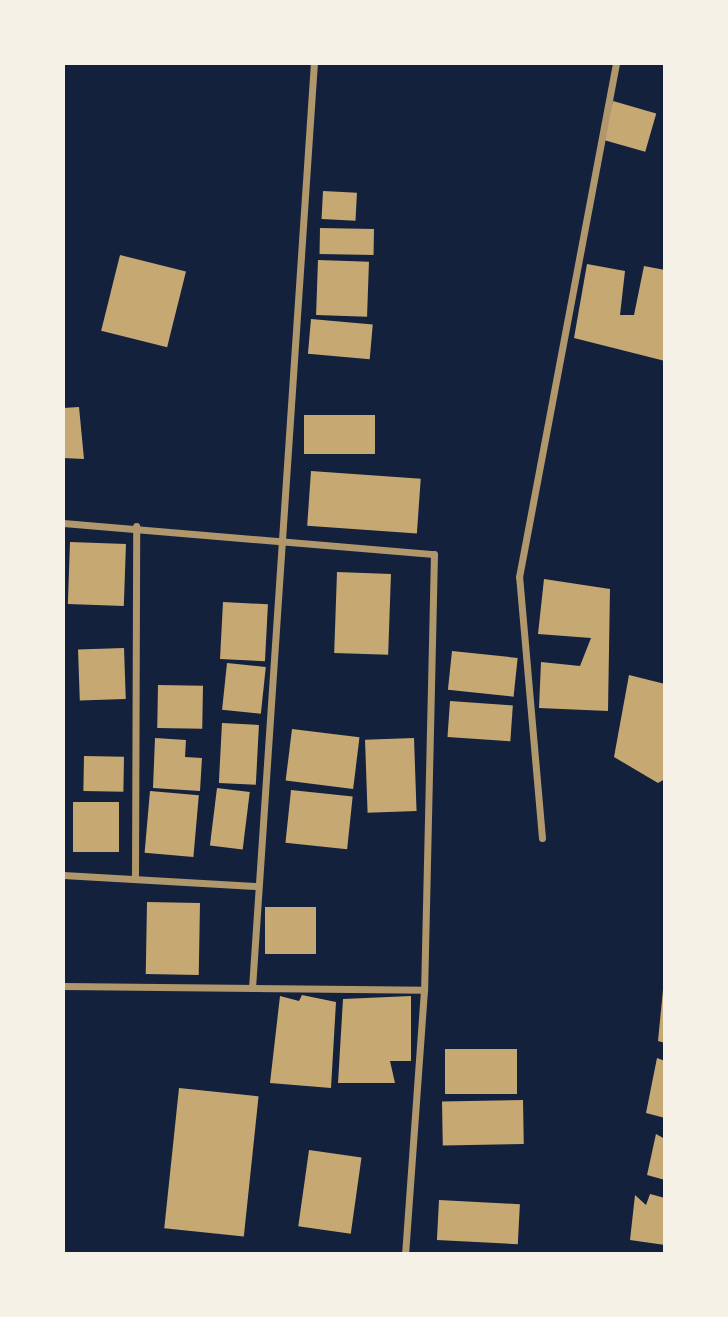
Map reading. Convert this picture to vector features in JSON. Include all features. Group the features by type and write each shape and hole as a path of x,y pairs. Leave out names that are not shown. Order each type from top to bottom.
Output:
{"street":[{"path":"252,988 255,886 314,63"},
{"path":"542,838 519,577 616,63"},
{"path":"63,523 136,526 434,554 424,990 405,1254"},
{"path":"135,878 136,526"},
{"path":"63,876 255,886"},
{"path":"63,986 424,990"}],"building":[{"path":"613,101 656,113 645,152 602,139"},
{"path":"323,191 357,193 355,221 322,219"},
{"path":"320,228 374,229 374,255 320,254"},
{"path":"120,255 186,271 167,347 101,331"},
{"path":"318,260 369,262 367,317 316,315"},
{"path":"587,264 625,271 620,315 634,315 644,266 665,270 665,361 574,338"},
{"path":"311,319 373,324 370,359 308,354"},
{"path":"79,407 84,459 63,458 63,408"},
{"path":"304,415 375,415 375,454 304,454"},
{"path":"311,471 421,479 417,534 307,526"},
{"path":"70,542 126,544 124,606 68,604"},
{"path":"337,572 391,574 388,655 334,653"},
{"path":"544,579 610,589 608,711 539,708 541,662 580,666 591,638 538,634"},
{"path":"223,602 268,604 265,661 220,659"},
{"path":"124,648 126,699 80,701 78,650"},
{"path":"452,651 518,658 514,697 448,690"},
{"path":"227,663 266,667 261,714 222,710"},
{"path":"629,675 665,684 665,779 658,783 614,757"},
{"path":"158,685 203,686 202,729 157,728"},
{"path":"450,701 513,705 510,741 447,737"},
{"path":"222,723 259,725 256,785 219,783"},
{"path":"292,729 359,737 353,789 286,781"},
{"path":"155,738 186,740 185,757 202,758 200,791 153,788"},
{"path":"414,738 417,811 368,813 365,740"},
{"path":"84,756 124,757 123,792 83,791"},
{"path":"217,788 250,792 243,850 210,846"},
{"path":"291,790 353,796 347,849 285,843"},
{"path":"150,791 199,795 193,857 145,853"},
{"path":"73,802 119,802 119,852 73,852"},
{"path":"147,902 200,903 199,975 146,974"},
{"path":"265,907 316,907 316,954 265,954"},
{"path":"665,990 665,1043 658,1041"},
{"path":"302,995 336,1002 331,1088 270,1083 280,996 299,1001"},
{"path":"411,996 411,1061 390,1061 395,1083 338,1083 343,999"},
{"path":"445,1049 517,1049 517,1094 445,1094"},
{"path":"657,1058 665,1061 665,1118 646,1113"},
{"path":"179,1088 259,1096 244,1237 164,1228"},
{"path":"523,1100 524,1144 443,1145 442,1101"},
{"path":"656,1134 665,1139 665,1180 647,1175"},
{"path":"309,1150 361,1157 351,1234 298,1226"},
{"path":"650,1194 665,1198 665,1245 630,1240 635,1195 646,1205"},
{"path":"439,1200 520,1204 518,1244 437,1240"}]}
